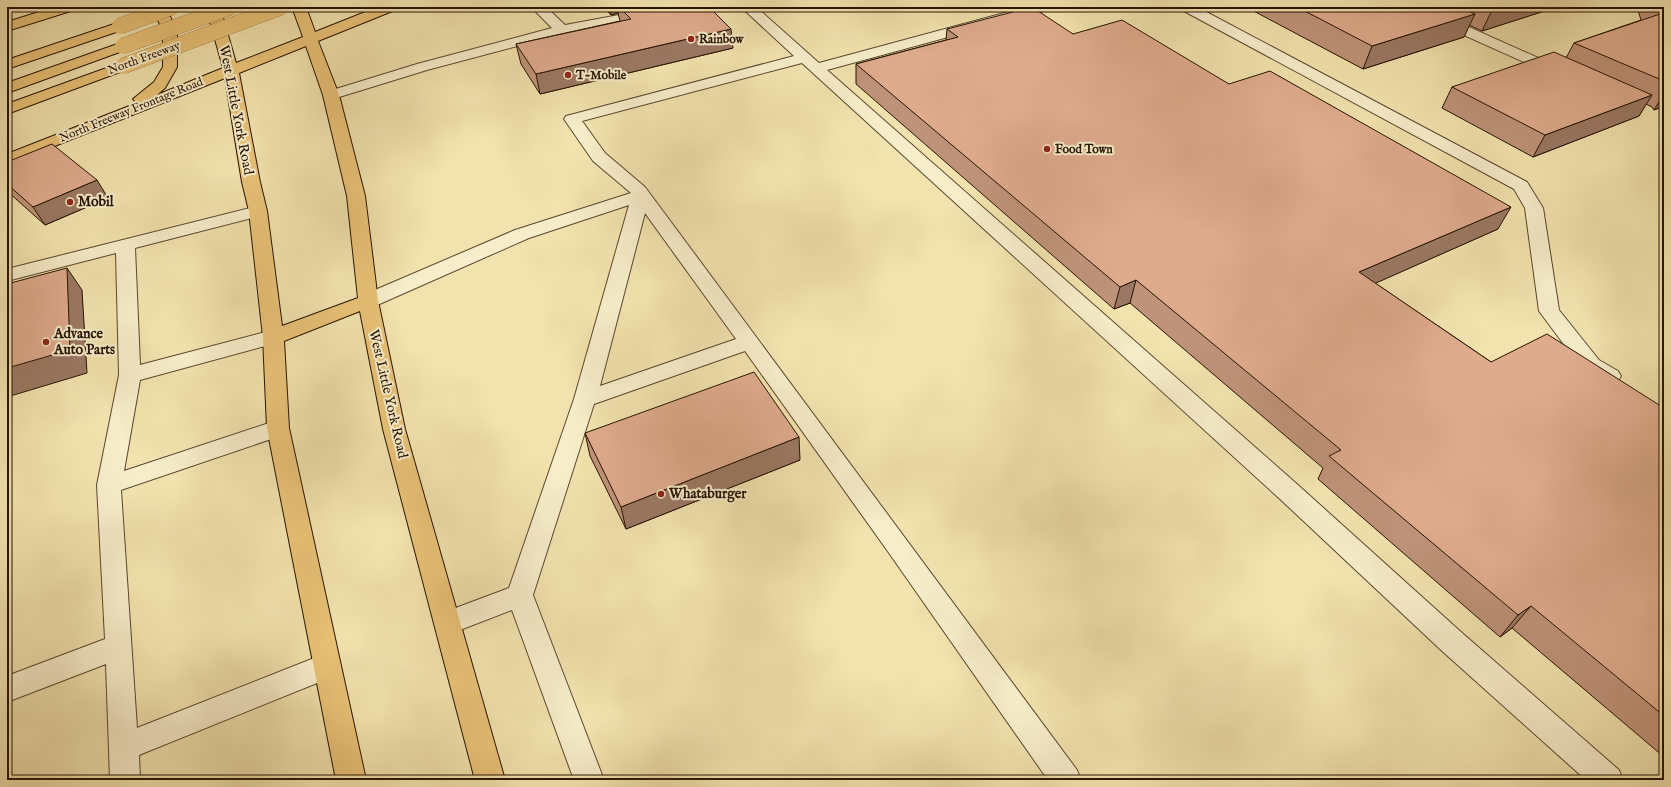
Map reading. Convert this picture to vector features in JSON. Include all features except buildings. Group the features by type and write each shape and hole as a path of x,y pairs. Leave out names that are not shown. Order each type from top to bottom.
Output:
{"main road":[{"path":"7,27 69,7"},
{"path":"123,113 160,85 170,67 170,30 158,7"},
{"path":"7,65 172,7"},
{"name":"West Little York Road","path":"213,7 231,70 251,182 258,211 274,336 278,428 351,780"},
{"name":"North Freeway","path":"7,88 231,7"},
{"name":"North Freeway","path":"7,109 281,7"},
{"name":"West Little York Road","path":"299,7 331,95 356,196 368,301 394,429 490,780"},
{"name":"North Freeway Frontage Road","path":"7,160 311,37 390,7"},
{"path":"274,336 368,301"}],"lane":[{"path":"538,7 562,30"},
{"path":"331,95 422,67 562,30 621,19 661,7"},
{"path":"748,7 1608,780"},
{"path":"1042,7 572,119 599,157 639,192 976,653 1066,780"},
{"path":"1187,7 1521,186 1534,208 1549,311 1591,365 1624,385"},
{"path":"1414,7 1572,78"},
{"path":"368,301 522,234 641,196"},
{"path":"589,780 520,595 585,399 641,196"},
{"path":"7,275 258,211"},
{"path":"125,245 130,375 109,485 119,646 125,780"},
{"path":"130,375 274,336"},
{"path":"585,399 749,342"},
{"path":"109,485 278,428"},
{"path":"447,623 520,595"},
{"path":"7,689 119,646"},
{"path":"124,747 327,666"}],"place":[{"name":"Rainbow","path":"691,39"},
{"name":"T-Mobile","path":"568,75"},
{"name":"Food Town","path":"1047,149"},
{"name":"Mobil","path":"70,202"},
{"name":"Advance Auto Parts","path":"46,342"},
{"name":"Whataburger","path":"661,494"}]}
